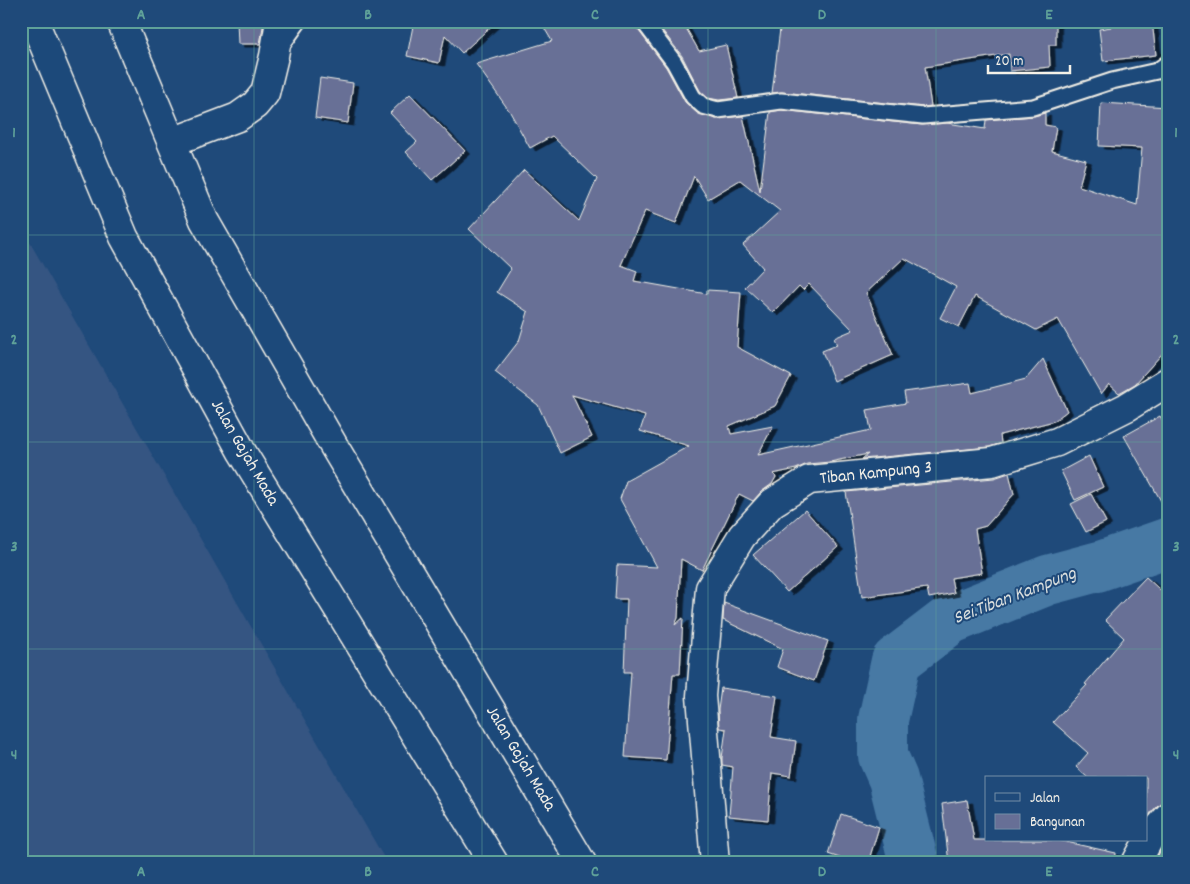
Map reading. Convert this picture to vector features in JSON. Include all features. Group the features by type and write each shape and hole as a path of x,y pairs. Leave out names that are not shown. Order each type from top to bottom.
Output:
{"main road":[{"name":"Jalan Gajah Mada","path":"34,21 124,237 147,280 242,452 494,863"},
{"name":"Jalan Gajah Mada","path":"121,21 204,220 335,448 582,863"},
{"path":"172,142 238,117 255,105 265,93 280,21"},
{"name":"Tiban Kampung 3","path":"715,863 701,696 710,588 742,536 772,503 809,480 992,462 1057,442 1127,407 1169,380"},
{"path":"1148,841 1169,816"},
{"path":"1136,863 1147,842"}],"lane":[{"path":"274,56 299,21"},
{"path":"643,21 674,62 693,97 703,106 718,110 781,101 923,116 1033,107 1112,82 1156,71 1169,62"}],"shaded area":[{"path":"21,227 387,863 21,863"}],"building":[{"path":"237,21 264,21 260,44 238,44"},
{"path":"414,21 497,21 462,53 445,35 439,63 407,56"},
{"path":"540,21 634,21 636,27 666,67 685,102 697,113 716,119 743,116 760,191 770,112 781,110 922,125 947,123 985,129 986,120 1034,116 1045,113 1045,125 1056,127 1052,151 1086,160 1079,186 1137,205 1142,148 1099,146 1101,103 1169,107 1169,346 1135,384 1119,393 1109,384 1101,394 1058,319 1036,330 975,296 959,327 940,318 956,287 904,258 866,293 893,355 834,381 822,351 837,345 834,338 853,330 809,284 803,290 799,286 773,313 745,287 763,268 743,245 780,211 740,180 708,199 694,176 676,223 645,211 621,265 637,271 634,281 707,294 707,290 741,292 737,347 791,376 775,406 729,426 731,434 773,426 758,455 871,430 867,410 906,403 904,392 970,383 972,393 1026,379 1043,359 1067,411 1054,421 1000,435 1001,443 989,447 862,459 868,454 830,462 807,464 796,469 773,474 776,477 772,484 753,501 739,494 702,570 681,559 678,618 675,625 683,618 680,674 673,674 666,760 625,757 631,672 624,672 627,599 615,599 617,565 657,567 620,499 626,481 689,446 640,431 645,416 572,395 592,437 560,453 538,405 495,372 519,341 528,312 497,292 511,269 469,229 524,170 579,221 597,179 552,136 530,148 510,112 476,64 552,41"},
{"path":"655,21 682,21 699,51 726,45 738,98 719,100 708,98 700,91 682,56"},
{"path":"781,21 1056,21 1056,45 1049,45 1050,67 1010,71 1009,54 925,67 931,106 923,107 782,92 772,93"},
{"path":"1110,21 1152,21 1156,55 1103,61 1099,29 1111,27"},
{"path":"320,78 353,83 348,123 315,118"},
{"path":"410,94 465,151 432,180 406,152 417,142 390,113"},
{"path":"1160,416 1169,431 1169,515 1124,436"},
{"path":"1089,456 1103,487 1075,500 1061,471"},
{"path":"1009,473 1014,494 986,526 975,529 982,573 951,578 954,593 929,598 927,588 862,597 846,492 994,478"},
{"path":"1091,494 1106,522 1086,532 1071,504"},
{"path":"805,510 838,547 787,592 753,555"},
{"path":"1146,577 1169,598 1169,801 1163,801 1148,816 1148,776 1086,776 1076,767 1088,753 1053,722 1087,685 1085,684 1124,638 1105,620"},
{"path":"724,603 828,641 814,681 777,667 783,649 723,620"},
{"path":"721,688 777,696 771,737 796,741 791,776 772,773 768,820 729,816 733,767 722,765 726,729 719,728 718,710"},
{"path":"967,800 974,840 985,840 985,842 1066,842 1116,853 1115,863 949,863 942,804"},
{"path":"841,814 879,827 868,863 854,863 828,854"},
{"path":"1169,840 1169,863 1157,863 1155,861"}],"waterway":[{"name":"Sei.Tiban Kampung","path":"914,863 893,779 883,756 883,720 896,661 951,619 1048,580 1100,566 1169,542"}]}
